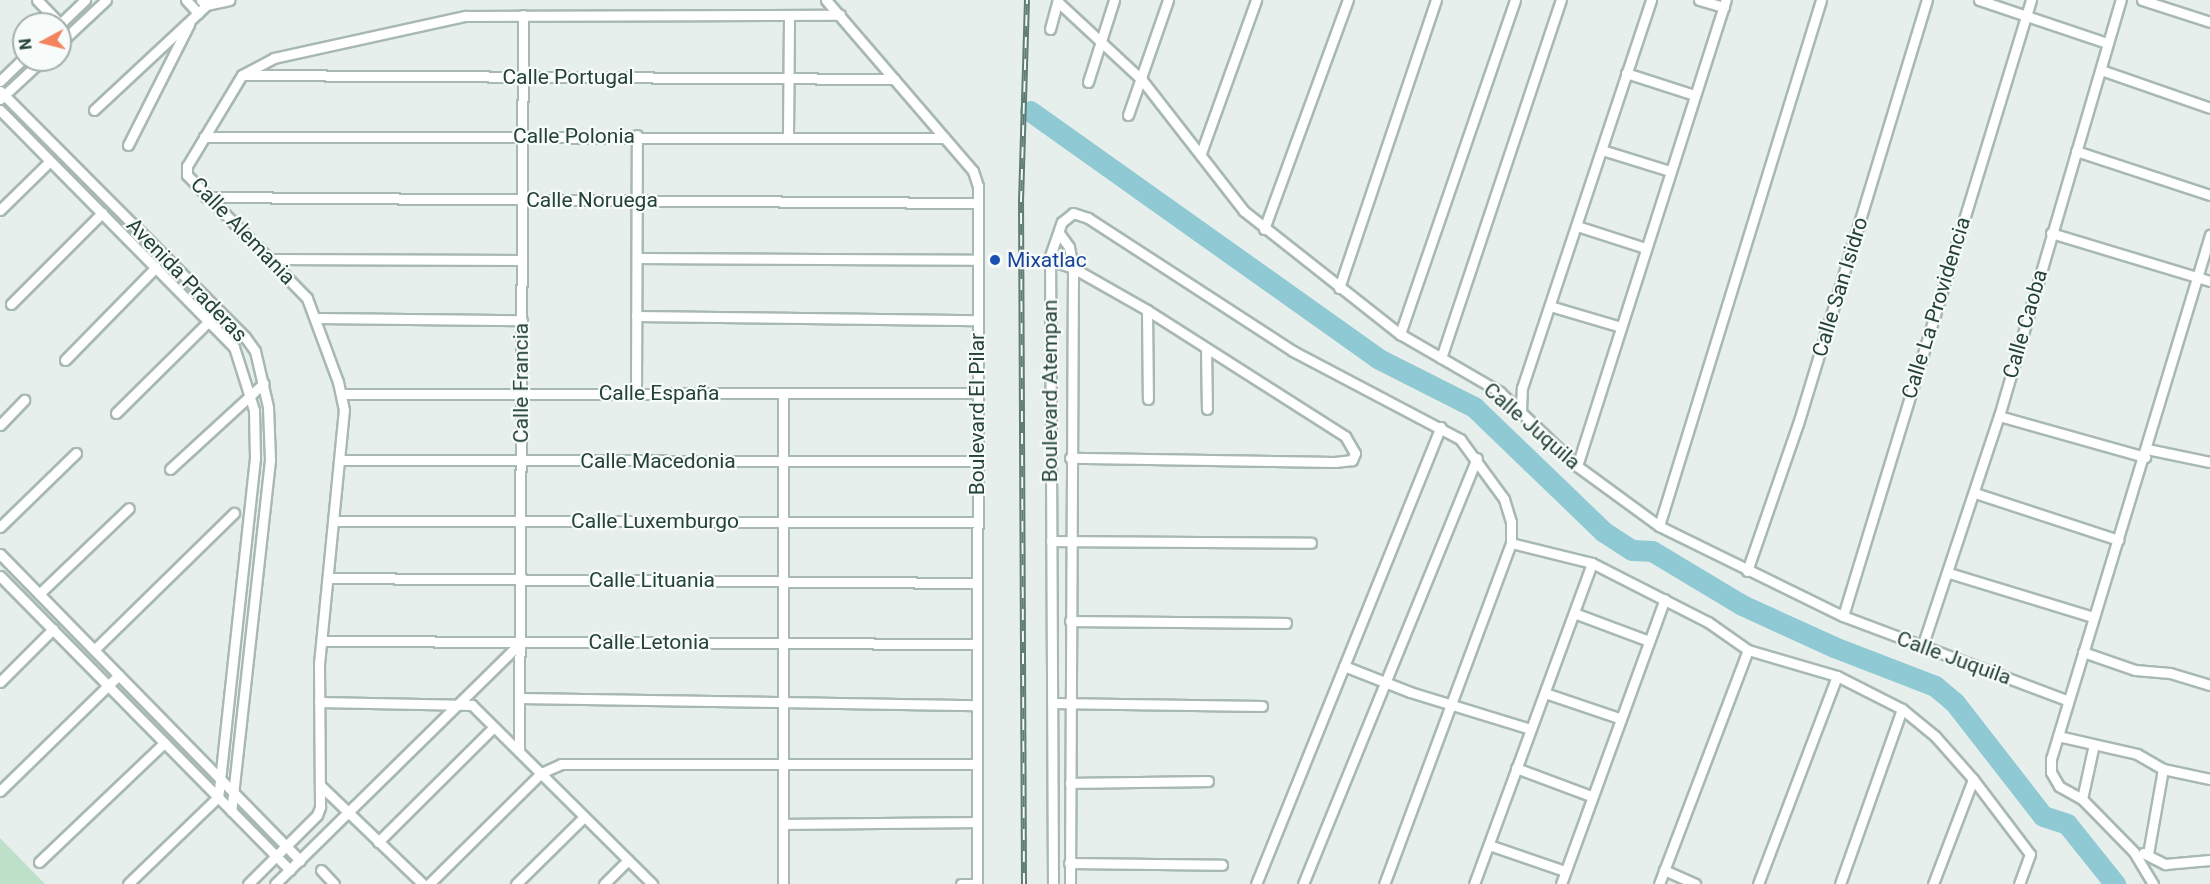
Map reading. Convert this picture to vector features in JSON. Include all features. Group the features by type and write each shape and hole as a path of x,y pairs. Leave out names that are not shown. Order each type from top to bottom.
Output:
{"street":[{"path":"37,0 48,12"},
{"path":"72,12 85,0"},
{"path":"72,31 106,0"},
{"path":"186,0 195,16"},
{"path":"94,110 195,16 206,2 229,0"},
{"name":"Boulevard El Pilar","path":"826,0 973,171 978,203 977,884"},
{"path":"1088,82 1114,0"},
{"path":"1128,115 1168,0"},
{"path":"1201,153 1256,0"},
{"path":"1264,229 1348,0"},
{"path":"1339,288 1436,0"},
{"path":"1400,334 1515,0"},
{"path":"1441,358 1561,0"},
{"path":"1521,412 1522,388 1651,0"},
{"path":"1577,466 1725,3 1700,0"},
{"path":"1659,526 1821,0"},
{"name":"Calle San Isidro","path":"1747,571 1798,424 1927,0"},
{"path":"1979,0 2107,43"},
{"name":"Calle La Providencia","path":"1843,616 2031,0"},
{"name":"Calle Caoba","path":"1922,647 1999,416 2121,0"},
{"path":"2142,0 2210,22"},
{"path":"1050,29 1058,1"},
{"name":"Calle Juquila","path":"1058,1 1100,45 1142,80 1201,153 1244,212 1400,334 1500,392 1577,466 1659,526 1843,616 2067,700"},
{"path":"242,75 274,58 447,19 524,15 840,15"},
{"name":"Calle Francia","path":"519,751 524,15"},
{"path":"788,135 789,15"},
{"path":"128,145 195,16"},
{"path":"0,81 12,70"},
{"path":"2101,70 2210,108"},
{"path":"1,95 28,72"},
{"path":"1626,73 1694,95"},
{"name":"Calle Portugal","path":"242,75 894,79"},
{"name":"Calle Alemania","path":"242,75 186,171 206,197 307,298 317,318 344,410 322,641 319,702 321,786 316,815 248,884"},
{"name":"Avenida Praderas","path":"1,95 219,311 255,351 264,383 271,427 270,460 231,811"},
{"name":"Avenida Praderas","path":"0,110 234,347 251,392 255,458 218,776 218,797"},
{"path":"636,393 638,135"},
{"name":"Calle Polonia","path":"204,137 788,135 944,138"},
{"path":"1602,150 1670,171"},
{"path":"2076,151 2210,195"},
{"path":"0,210 50,161"},
{"name":"Calle Noruega","path":"206,197 978,203"},
{"path":"11,304 102,213"},
{"path":"1059,233 1066,215 1073,213 1088,218 1293,351 1441,427 1460,439 1477,458 1504,499 1511,522 1511,543 1384,884"},
{"path":"1577,226 1645,249"},
{"name":"Boulevard Atempan","path":"1053,884 1050,260 1051,247 1059,233 1069,247 1073,268 1070,458 1070,884"},
{"path":"2051,233 2210,281"},
{"path":"2153,884 2134,852 2082,799 2059,786 2051,772 2067,700 2146,453 2210,236"},
{"path":"637,258 978,260"},
{"path":"269,259 522,260"},
{"path":"1050,260 1073,268 1147,310 1351,440 1355,453 1352,460 1070,458"},
{"path":"65,360 156,267"},
{"path":"1550,306 1621,327"},
{"path":"1147,310 1148,399"},
{"path":"116,413 219,311"},
{"path":"636,316 978,320"},
{"path":"317,318 522,320"},
{"path":"1206,348 1207,409"},
{"path":"170,469 251,392 264,383"},
{"path":"1500,392 1522,388"},
{"path":"783,393 783,884"},
{"name":"Calle España","path":"341,394 977,393"},
{"path":"0,425 24,400"},
{"path":"1999,416 2146,453 2210,462"},
{"path":"1256,884 1441,427"},
{"path":"0,527 76,453"},
{"path":"1303,884 1477,458"},
{"name":"Calle Macedonia","path":"339,460 977,461"},
{"path":"1975,493 2119,540"},
{"path":"39,594 129,508"},
{"path":"94,650 234,513"},
{"name":"Calle Luxemburgo","path":"333,520 977,522"},
{"path":"1051,541 1311,543"},
{"path":"1511,543 1592,563 1665,599 1748,650 1837,676 1902,709 1935,736 1973,779 2030,854 2019,884"},
{"path":"0,554 300,860"},
{"path":"9,563 0,575 290,870"},
{"path":"1474,884 1592,563"},
{"path":"1948,573 2093,618"},
{"name":"Calle Lituania","path":"328,578 977,583"},
{"path":"1561,884 1591,796 1665,599"},
{"path":"1574,613 1649,641"},
{"path":"1070,621 1286,623"},
{"path":"0,682 53,629"},
{"name":"Calle Letonia","path":"322,641 977,644"},
{"path":"275,884 461,704 519,643"},
{"path":"1659,884 1748,650"},
{"path":"2084,652 2126,667 2170,674 2210,686"},
{"path":"1344,666 1384,682 1530,729"},
{"path":"0,791 119,675"},
{"path":"1758,884 1837,676"},
{"path":"1545,693 1620,718"},
{"path":"519,698 977,705"},
{"path":"319,702 472,705 652,884"},
{"path":"1052,703 1262,706"},
{"path":"1840,884 1902,709"},
{"path":"378,842 494,727"},
{"path":"225,728 241,731"},
{"path":"2058,736 2137,754 2163,769 2210,779"},
{"path":"39,862 164,743"},
{"path":"2082,799 2094,744"},
{"path":"429,884 541,773 561,764 977,764"},
{"path":"1516,768 1591,796"},
{"path":"2148,854 2163,769"},
{"path":"1933,884 1973,779"},
{"path":"1070,783 1208,781"},
{"path":"321,786 423,884"},
{"path":"128,884 218,797"},
{"path":"516,884 584,817"},
{"path":"783,824 977,822"},
{"path":"1489,845 1565,871"},
{"path":"2134,852 2148,854 2164,864 2210,860"},
{"path":"604,884 628,860"},
{"path":"1069,863 1222,865"},
{"path":"321,870 334,884"},
{"path":"1664,870 1695,884"},
{"path":"961,884 977,884"}],"green space":[{"path":"0,838 45,884 0,884"}],"waterway":[{"path":"1030,111 1377,358 1474,407 1604,532 1632,550 1652,551 1742,605 1834,647 1935,686 1955,703 2043,816 2067,824 2115,884"}],"railway":[{"path":"1024,884 1021,202 1027,0"}],"place":[{"name":"Mixatlac","path":"995,260"}]}
